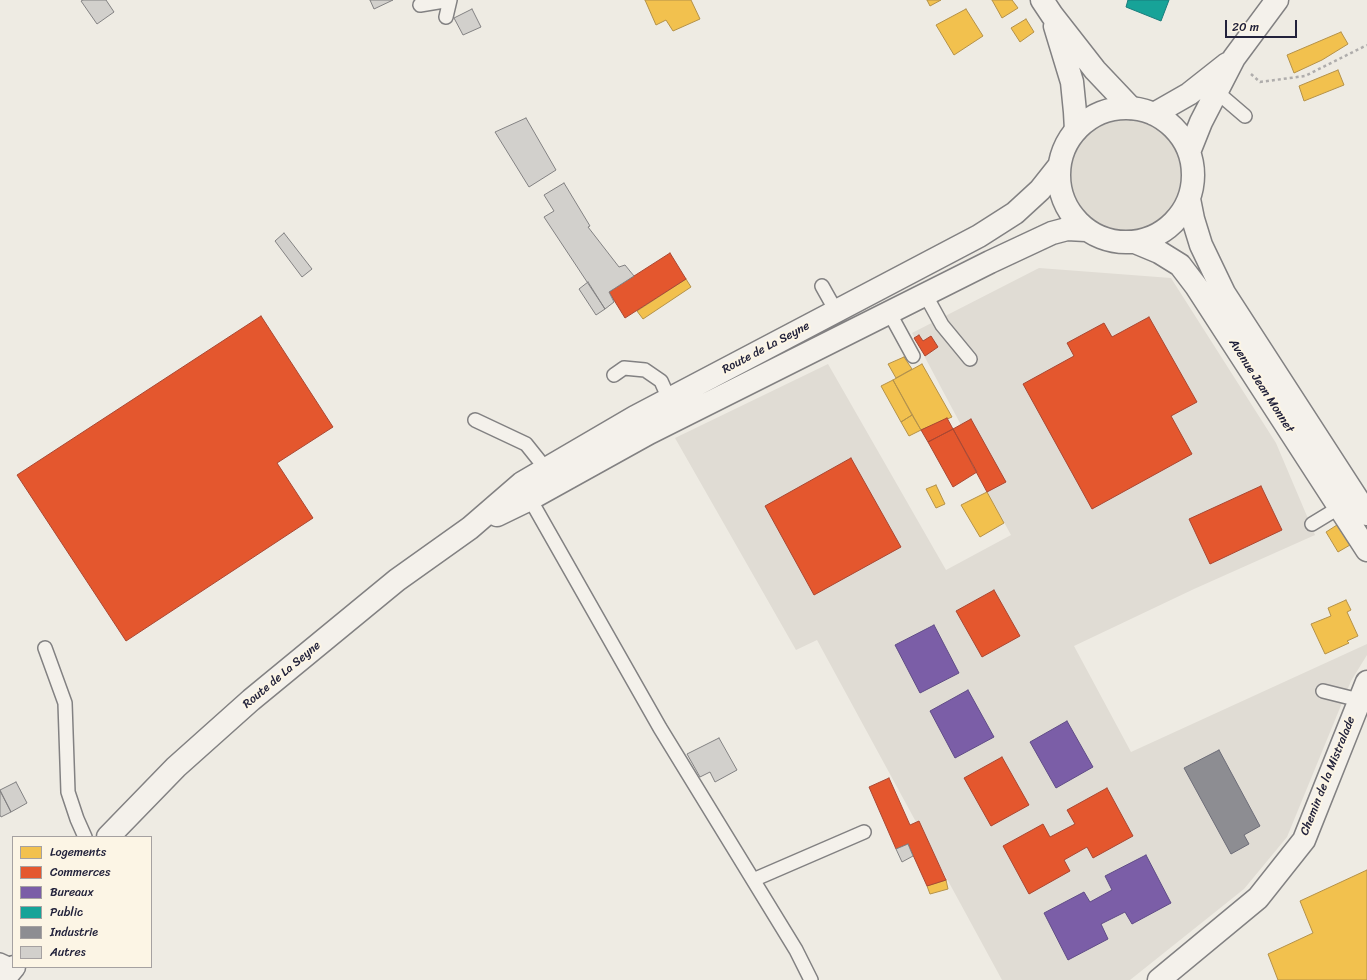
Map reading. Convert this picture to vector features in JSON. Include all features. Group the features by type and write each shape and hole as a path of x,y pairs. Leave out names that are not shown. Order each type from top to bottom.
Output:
{"main road":[{"path":"1189,152 1201,122 1234,58 1277,0"},
{"path":"1047,8 1095,70 1131,108"},
{"path":"1047,8 1072,82 1076,112 1076,130"},
{"path":"1154,114 1189,94 1234,58"},
{"path":"1131,108 1154,114 1169,124 1181,137 1189,152 1193,168 1189,199 1180,215 1168,228 1152,237 1135,242 1118,242 1101,238 1086,230 1070,212 1060,190 1059,166 1065,147 1076,130 1092,117 1111,110 1131,108"},
{"name":"Route de La Seyne","path":"109,836 176,767 252,700 397,580 470,528 522,483 669,399 979,236 1015,212 1040,190 1059,166"},
{"name":"Avenue Jean Monnet","path":"1189,199 1193,220 1201,245 1224,293 1365,506"},
{"name":"Route de La Seyne","path":"470,528 530,499 649,433 990,262 1052,233 1067,229 1086,230"},
{"name":"Avenue Jean Monnet","path":"1135,242 1159,252 1180,265 1196,286 1367,550"},
{"name":"Chemin de la Mistralade","path":"1159,980 1258,898 1304,840 1363,691"},
{"path":"4,980 13,968"},
{"path":"10,980 14,968"}],"lane":[{"path":"420,5 450,0 446,17"},
{"path":"1217,92 1246,116"},
{"path":"822,286 836,311"},
{"path":"925,294 942,325 970,359"},
{"path":"889,312 913,356"},
{"path":"614,375 624,368 645,370 661,381 669,399"},
{"path":"475,420 526,444 546,469"},
{"path":"530,499 660,728 796,950 811,980"},
{"path":"1312,524 1340,507"},
{"path":"45,648 65,703 68,792 77,820 85,836"},
{"path":"1323,691 1363,691"},
{"path":"753,880 864,832"},
{"path":"0,960 12,966"}],"path":[{"path":"1234,58 1260,82 1305,76 1367,45"}],"shaded area":[{"path":"1133,108 1158,116 1178,133 1188,149 1192,162 1192,188 1188,201 1182,212 1168,227 1152,237 1139,241 1119,242 1094,234 1074,217 1064,201 1060,188 1059,168 1067,143 1084,123 1100,113 1113,109"},
{"path":"1039,268 1171,278 1276,443 1315,535 1194,589 1074,646 1131,752 1367,644 1367,655 1351,681 1287,837 1244,889 1130,980 1002,980 817,640 796,650 675,438 828,364 946,570 1011,535 953,429 961,425 912,333"}],"building: Logements":[{"path":"645,0 691,0 700,19 673,31 666,20 656,25"},
{"path":"927,0 941,0 930,6"},
{"path":"992,0 1012,0 1018,8 1002,18"},
{"path":"966,9 983,36 954,55 936,25"},
{"path":"1026,19 1034,32 1020,42 1011,28"},
{"path":"1341,32 1348,44 1322,60 1294,73 1287,55"},
{"path":"1338,70 1344,85 1304,101 1299,86"},
{"path":"686,279 691,287 643,319 637,311"},
{"path":"904,357 912,369 896,378 888,364"},
{"path":"922,364 952,417 921,430 893,380"},
{"path":"893,380 912,415 901,422 881,386"},
{"path":"912,415 921,430 909,436 901,422"},
{"path":"936,485 945,504 936,508 926,489"},
{"path":"987,492 1004,523 980,537 961,505"},
{"path":"1337,525 1350,545 1338,552 1326,532"},
{"path":"1346,600 1351,610 1347,612 1358,636 1347,641 1349,643 1325,654 1311,624 1331,616 1328,608"},
{"path":"1367,870 1367,980 1278,980 1268,954 1313,933 1300,901"},
{"path":"946,880 948,889 930,894 927,886"}],"building: Commerces":[{"path":"670,253 686,279 625,318 609,292"},
{"path":"261,316 333,427 277,463 313,518 126,641 17,475"},
{"path":"1149,317 1197,402 1171,416 1192,454 1092,509 1023,384 1074,356 1067,343 1104,323 1112,337"},
{"path":"919,335 923,341 931,336 938,347 925,356 914,338"},
{"path":"947,418 953,429 928,442 921,430"},
{"path":"971,419 1006,482 987,492 953,429"},
{"path":"953,429 977,472 953,487 928,442"},
{"path":"851,458 901,547 814,595 765,506"},
{"path":"1261,486 1282,530 1210,564 1189,519"},
{"path":"994,590 1020,636 982,657 956,611"},
{"path":"1002,757 1029,805 991,826 964,778"},
{"path":"889,778 910,825 919,821 946,880 927,886 908,844 896,849 869,787"},
{"path":"1107,788 1133,836 1093,858 1087,847 1064,860 1070,871 1029,894 1003,846 1043,824 1050,837 1075,824 1067,810"}],"building: Bureaux":[{"path":"934,625 959,673 920,693 895,645"},
{"path":"968,690 994,737 955,758 930,711"},
{"path":"1067,721 1093,767 1056,788 1030,742"},
{"path":"1146,855 1171,903 1132,924 1125,912 1101,924 1108,939 1068,960 1044,913 1084,892 1090,902 1112,890 1105,876"}],"building: Public":[{"path":"1128,0 1169,0 1161,21 1126,7"}],"building: Industrie":[{"path":"1219,750 1260,826 1244,835 1249,844 1231,854 1184,768"}],"building: Autres":[{"path":"106,0 114,12 97,24 81,1"},
{"path":"370,0 393,0 374,9"},
{"path":"472,9 481,27 463,35 454,18"},
{"path":"526,118 556,170 529,187 495,132"},
{"path":"564,183 590,226 588,227 619,267 625,265 634,276 609,292 614,302 605,309 544,217 554,211 544,195"},
{"path":"284,233 312,269 302,277 275,241"},
{"path":"588,282 605,309 596,315 579,289"},
{"path":"719,738 737,770 715,782 710,772 700,777 687,754"},
{"path":"16,782 27,803 11,812 0,790"},
{"path":"0,791 11,812 1,817 0,815"},
{"path":"908,844 913,856 902,862 896,849"}]}
